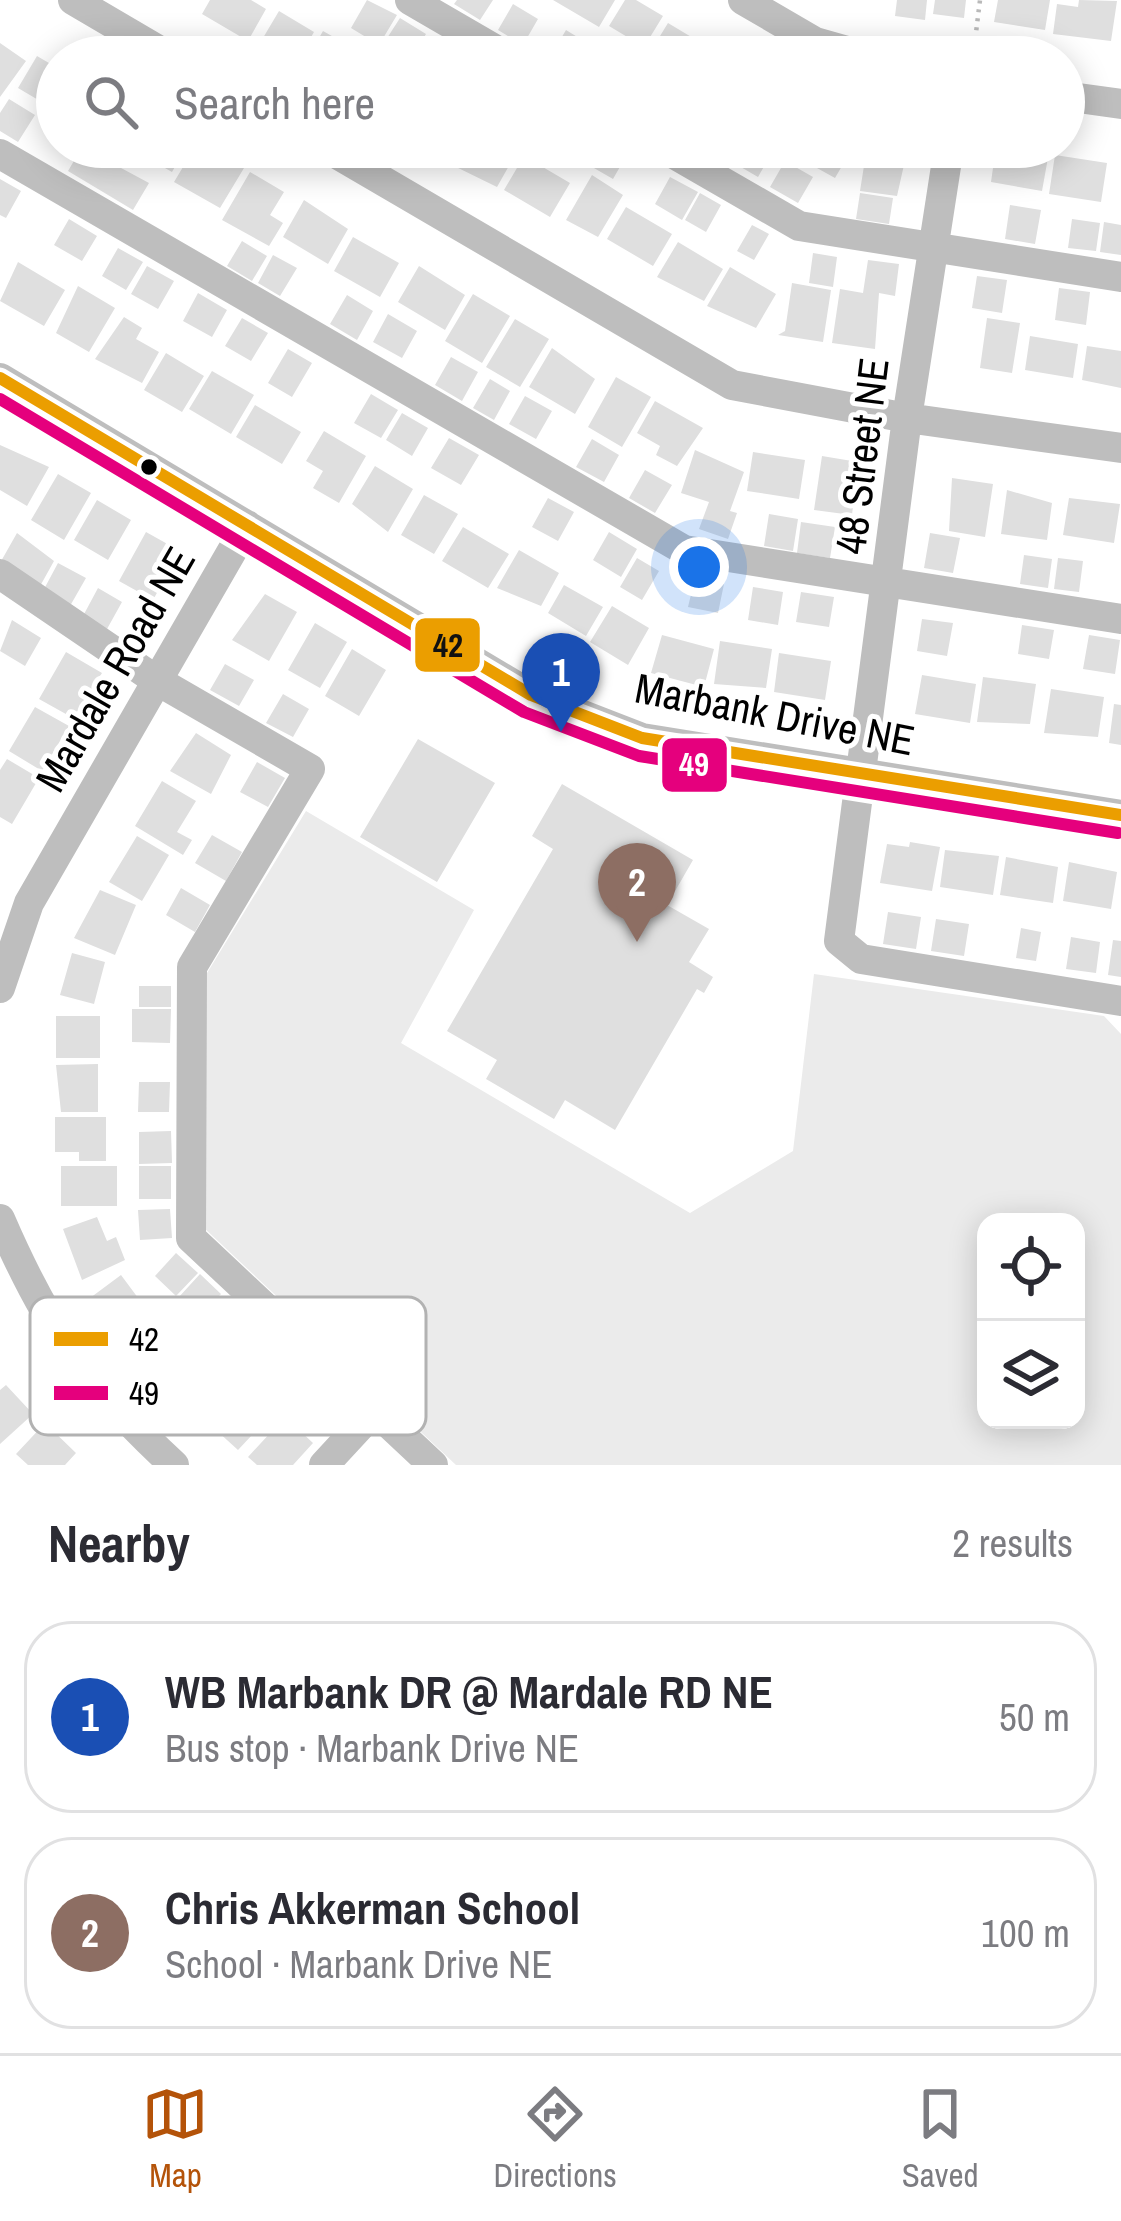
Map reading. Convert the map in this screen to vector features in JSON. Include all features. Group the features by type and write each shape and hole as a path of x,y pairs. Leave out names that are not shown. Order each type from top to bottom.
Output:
{"street":[{"path":"73,0 134,36"},
{"path":"410,0 472,36"},
{"path":"743,0 805,36"},
{"path":"1085,99 1121,104"},
{"path":"0,154 684,550 1121,619"},
{"path":"361,168 732,385 908,418 1121,448"},
{"path":"698,168 799,226 1121,277"},
{"name":"48 Street NE","path":"946,168 839,941 861,959 1121,1000"},
{"name":"Marbank Drive NE","path":"0,378 531,694 642,738 1121,815"},
{"name":"Mardale Road NE","path":"0,988 29,903 247,525"},
{"path":"2,581 156,680 310,769 192,967 191,1238 253,1297"},
{"path":"0,1220 33,1297"},
{"path":"144,1435 174,1465"},
{"path":"324,1465 352,1435"},
{"path":"399,1435 433,1465"}],"path":[{"path":"976,36 980,0"}],"shaded area":[{"path":"306,811 474,910 401,1043 690,1213 793,1151 814,974 1104,1016 1121,1034 1121,1465 456,1465 424,1435 426,1297 277,1297 202,1226 204,978"}],"building":[{"path":"210,0 251,0 266,9 251,36 239,36 202,14"},
{"path":"367,0 397,15 384,36 364,36 351,28"},
{"path":"457,0 493,0 480,20 454,4"},
{"path":"553,0 615,0 599,27"},
{"path":"625,0 636,0 663,16 651,36 626,36 609,26"},
{"path":"897,0 927,0 925,20 895,16"},
{"path":"935,0 966,0 964,18 933,14"},
{"path":"998,0 1050,0 1045,30 994,22"},
{"path":"1079,0 1117,1 1111,41 1053,34 1057,4 1078,7"},
{"path":"513,4 538,19 528,36 508,36 498,30"},
{"path":"279,11 314,32 312,36 264,36"},
{"path":"400,18 426,34 425,36 388,36"},
{"path":"668,23 690,36 660,36"},
{"path":"0,43 26,61 0,97"},
{"path":"36,58 36,99 18,88"},
{"path":"9,99 35,115 18,142 0,131 0,113"},
{"path":"1085,160 1107,163 1101,202 1049,194 1053,168 1085,168"},
{"path":"121,168 149,183 133,210 68,171"},
{"path":"182,168 244,168 220,208 174,182"},
{"path":"458,168 508,168 497,187"},
{"path":"517,168 544,168 570,183 550,217 504,190"},
{"path":"594,168 619,168 613,179"},
{"path":"742,168 763,168 758,177"},
{"path":"781,168 797,168 813,177 798,203 770,187"},
{"path":"817,168 841,168 835,178"},
{"path":"864,168 903,168 897,196 860,191"},
{"path":"993,168 1046,168 1042,191 991,182"},
{"path":"250,172 284,192 270,215 283,223 269,246 222,220"},
{"path":"592,175 623,195 598,237 566,220"},
{"path":"670,177 698,192 682,220 655,204"},
{"path":"0,179 21,191 6,218 0,215"},
{"path":"700,193 721,205 706,232 685,220"},
{"path":"860,193 893,198 889,224 856,219"},
{"path":"304,200 348,229 328,264 283,237"},
{"path":"1010,205 1041,210 1035,244 1005,239"},
{"path":"626,207 672,234 653,266 607,239"},
{"path":"69,219 97,236 82,261 54,245"},
{"path":"1072,219 1100,223 1096,251 1068,248"},
{"path":"1104,222 1121,225 1121,255 1100,252"},
{"path":"752,225 769,234 754,260 737,251"},
{"path":"353,237 399,263 380,297 334,271"},
{"path":"242,241 267,256 252,281 227,266"},
{"path":"678,242 723,269 704,301 657,277"},
{"path":"118,248 143,262 126,290 102,276"},
{"path":"813,253 837,257 833,287 809,283"},
{"path":"273,255 297,268 280,296 258,283"},
{"path":"868,260 899,264 895,296 879,293 875,349 832,343 840,289 863,293"},
{"path":"18,262 65,290 44,326 0,301"},
{"path":"147,266 174,281 158,309 131,294"},
{"path":"419,266 465,295 445,330 398,302"},
{"path":"730,267 776,294 756,328 707,306"},
{"path":"977,276 1007,280 1002,313 972,308"},
{"path":"792,283 831,290 823,342 778,335 785,331"},
{"path":"78,286 115,308 89,352 56,333"},
{"path":"1059,288 1090,292 1086,325 1055,320"},
{"path":"198,293 227,310 212,337 183,321"},
{"path":"473,294 510,316 482,363 445,341"},
{"path":"347,295 373,311 357,340 330,324"},
{"path":"388,314 417,331 402,358 373,342"},
{"path":"124,317 142,328 136,339 159,352 142,383 95,359"},
{"path":"242,318 268,333 251,361 225,346"},
{"path":"987,318 1020,323 1012,373 980,368"},
{"path":"515,319 549,339 520,387 486,367"},
{"path":"1030,336 1078,344 1073,378 1025,370"},
{"path":"1087,346 1121,351 1121,388 1082,380"},
{"path":"552,348 595,379 575,414 529,387"},
{"path":"288,349 312,363 292,397 268,383"},
{"path":"166,353 204,376 182,412 144,390"},
{"path":"451,357 478,372 462,401 435,385"},
{"path":"212,371 254,395 231,434 189,409"},
{"path":"616,377 651,397 622,447 588,427"},
{"path":"490,379 510,391 494,420 473,408"},
{"path":"371,394 398,410 381,438 354,423"},
{"path":"525,396 552,411 536,439 509,424"},
{"path":"655,401 703,428 677,466 656,455 660,446 637,433"},
{"path":"255,405 301,432 282,464 236,437"},
{"path":"402,413 428,428 412,456 386,440"},
{"path":"324,431 366,456 339,503 313,488 323,471 306,461"},
{"path":"449,438 479,455 461,485 431,468"},
{"path":"592,439 619,455 604,482 576,467"},
{"path":"0,445 49,467 27,506 0,490"},
{"path":"695,450 744,472 730,511 737,513 728,539 699,529 709,502 681,493"},
{"path":"753,452 805,460 799,499 747,491"},
{"path":"822,456 858,462 852,515 814,510"},
{"path":"375,466 413,489 388,532 352,504"},
{"path":"645,470 672,485 655,513 629,498"},
{"path":"58,474 91,493 64,540 31,520"},
{"path":"952,478 993,484 985,537 949,531"},
{"path":"1007,490 1052,503 1047,540 1001,534"},
{"path":"424,495 458,514 434,554 401,535"},
{"path":"548,498 574,512 558,541 532,527"},
{"path":"1069,498 1120,504 1114,543 1063,535"},
{"path":"97,500 131,520 108,560 74,540"},
{"path":"769,514 798,519 793,551 764,546"},
{"path":"801,522 835,527 830,558 797,553"},
{"path":"463,527 509,554 488,588 442,561"},
{"path":"146,532 180,551 153,600 119,581"},
{"path":"609,532 637,549 621,577 593,560"},
{"path":"17,533 54,561 39,588 0,563"},
{"path":"930,533 960,538 953,573 924,568"},
{"path":"519,550 559,573 541,606 497,588"},
{"path":"1024,555 1052,559 1048,588 1020,584"},
{"path":"637,558 659,571 642,600 620,587"},
{"path":"1058,558 1083,561 1079,592 1054,589"},
{"path":"58,563 86,578 70,606 43,591"},
{"path":"695,578 724,584 718,613 688,607"},
{"path":"564,585 603,607 586,636 548,613"},
{"path":"753,587 783,592 778,625 748,620"},
{"path":"98,588 122,602 107,629 83,616"},
{"path":"801,592 834,597 829,627 796,622"},
{"path":"265,594 297,612 269,661 232,640"},
{"path":"612,606 649,628 628,665 590,642"},
{"path":"922,619 953,623 947,656 917,651"},
{"path":"12,620 41,638 25,666 0,651"},
{"path":"315,623 347,642 320,688 288,670"},
{"path":"1022,625 1054,630 1049,659 1018,654"},
{"path":"662,635 714,649 704,687 651,673"},
{"path":"1089,635 1120,640 1115,674 1083,669"},
{"path":"720,641 772,649 766,688 714,684"},
{"path":"352,649 386,670 359,716 325,696"},
{"path":"66,652 102,673 73,718 39,699"},
{"path":"779,653 831,661 825,700 774,692"},
{"path":"225,664 254,680 239,706 210,690"},
{"path":"922,675 976,684 970,723 915,714"},
{"path":"983,677 1036,684 1030,724 977,722"},
{"path":"1051,689 1104,697 1098,737 1044,733"},
{"path":"283,694 309,709 293,737 266,723"},
{"path":"1114,704 1121,705 1121,745 1109,743"},
{"path":"35,707 69,726 42,771 9,751"},
{"path":"196,733 231,755 211,794 170,771"},
{"path":"418,739 495,783 437,882 360,837"},
{"path":"7,759 39,778 12,824 0,817 0,770"},
{"path":"257,762 285,778 268,807 240,792"},
{"path":"162,781 196,801 177,832 192,840 183,855 135,826"},
{"path":"562,784 693,860 667,905 709,929 689,962 713,977 704,993 697,989 615,1130 565,1100 554,1119 486,1079 497,1060 447,1031 553,849 532,836"},
{"path":"212,835 242,852 226,881 195,863"},
{"path":"137,836 169,855 142,901 109,882"},
{"path":"910,842 940,847 932,891 880,883 887,844 909,847"},
{"path":"945,850 999,856 993,895 940,887"},
{"path":"1006,857 1058,867 1053,903 1000,895"},
{"path":"1069,862 1117,872 1111,909 1063,901"},
{"path":"181,888 210,905 195,932 166,915"},
{"path":"100,890 136,905 115,955 74,938"},
{"path":"888,912 921,917 916,949 883,944"},
{"path":"936,919 969,924 964,956 931,951"},
{"path":"1021,928 1041,932 1036,961 1016,958"},
{"path":"1071,937 1100,942 1096,973 1066,969"},
{"path":"1113,940 1121,941 1121,977 1108,975"},
{"path":"72,953 105,962 94,1004 60,995"},
{"path":"139,986 171,986 171,1007 139,1007"},
{"path":"132,1009 171,1009 170,1043 132,1042"},
{"path":"56,1016 100,1016 100,1058 56,1058"},
{"path":"98,1064 98,1112 61,1112 56,1065"},
{"path":"139,1082 170,1082 169,1112 138,1112"},
{"path":"55,1117 106,1117 106,1161 79,1161 79,1152 55,1152"},
{"path":"171,1131 172,1163 139,1164 139,1132"},
{"path":"61,1166 117,1166 117,1206 61,1206"},
{"path":"139,1166 171,1166 171,1199 139,1199"},
{"path":"170,1209 172,1238 140,1240 138,1210"},
{"path":"97,1217 107,1241 116,1237 125,1260 82,1280 63,1229"},
{"path":"176,1253 198,1273 176,1296 155,1276"},
{"path":"200,1274 221,1294 218,1297 179,1297"},
{"path":"121,1275 137,1297 91,1297"},
{"path":"6,1385 30,1417 0,1444 0,1390"},
{"path":"34,1435 57,1435 76,1453 65,1465 28,1465 16,1454"},
{"path":"222,1435 252,1435 238,1450"},
{"path":"268,1435 304,1435 313,1443 293,1465 257,1465 248,1457"}],"transit line":[{"name":"42","path":"0,378 531,695 642,738 1121,815"},
{"name":"49","path":"0,399 524,712 639,756 1118,833"}],"place":[{"name":"WB Marbank DR @ Mardale RD NE","path":"561,732"},
{"name":"Chris Akkerman School","path":"637,942"}]}
